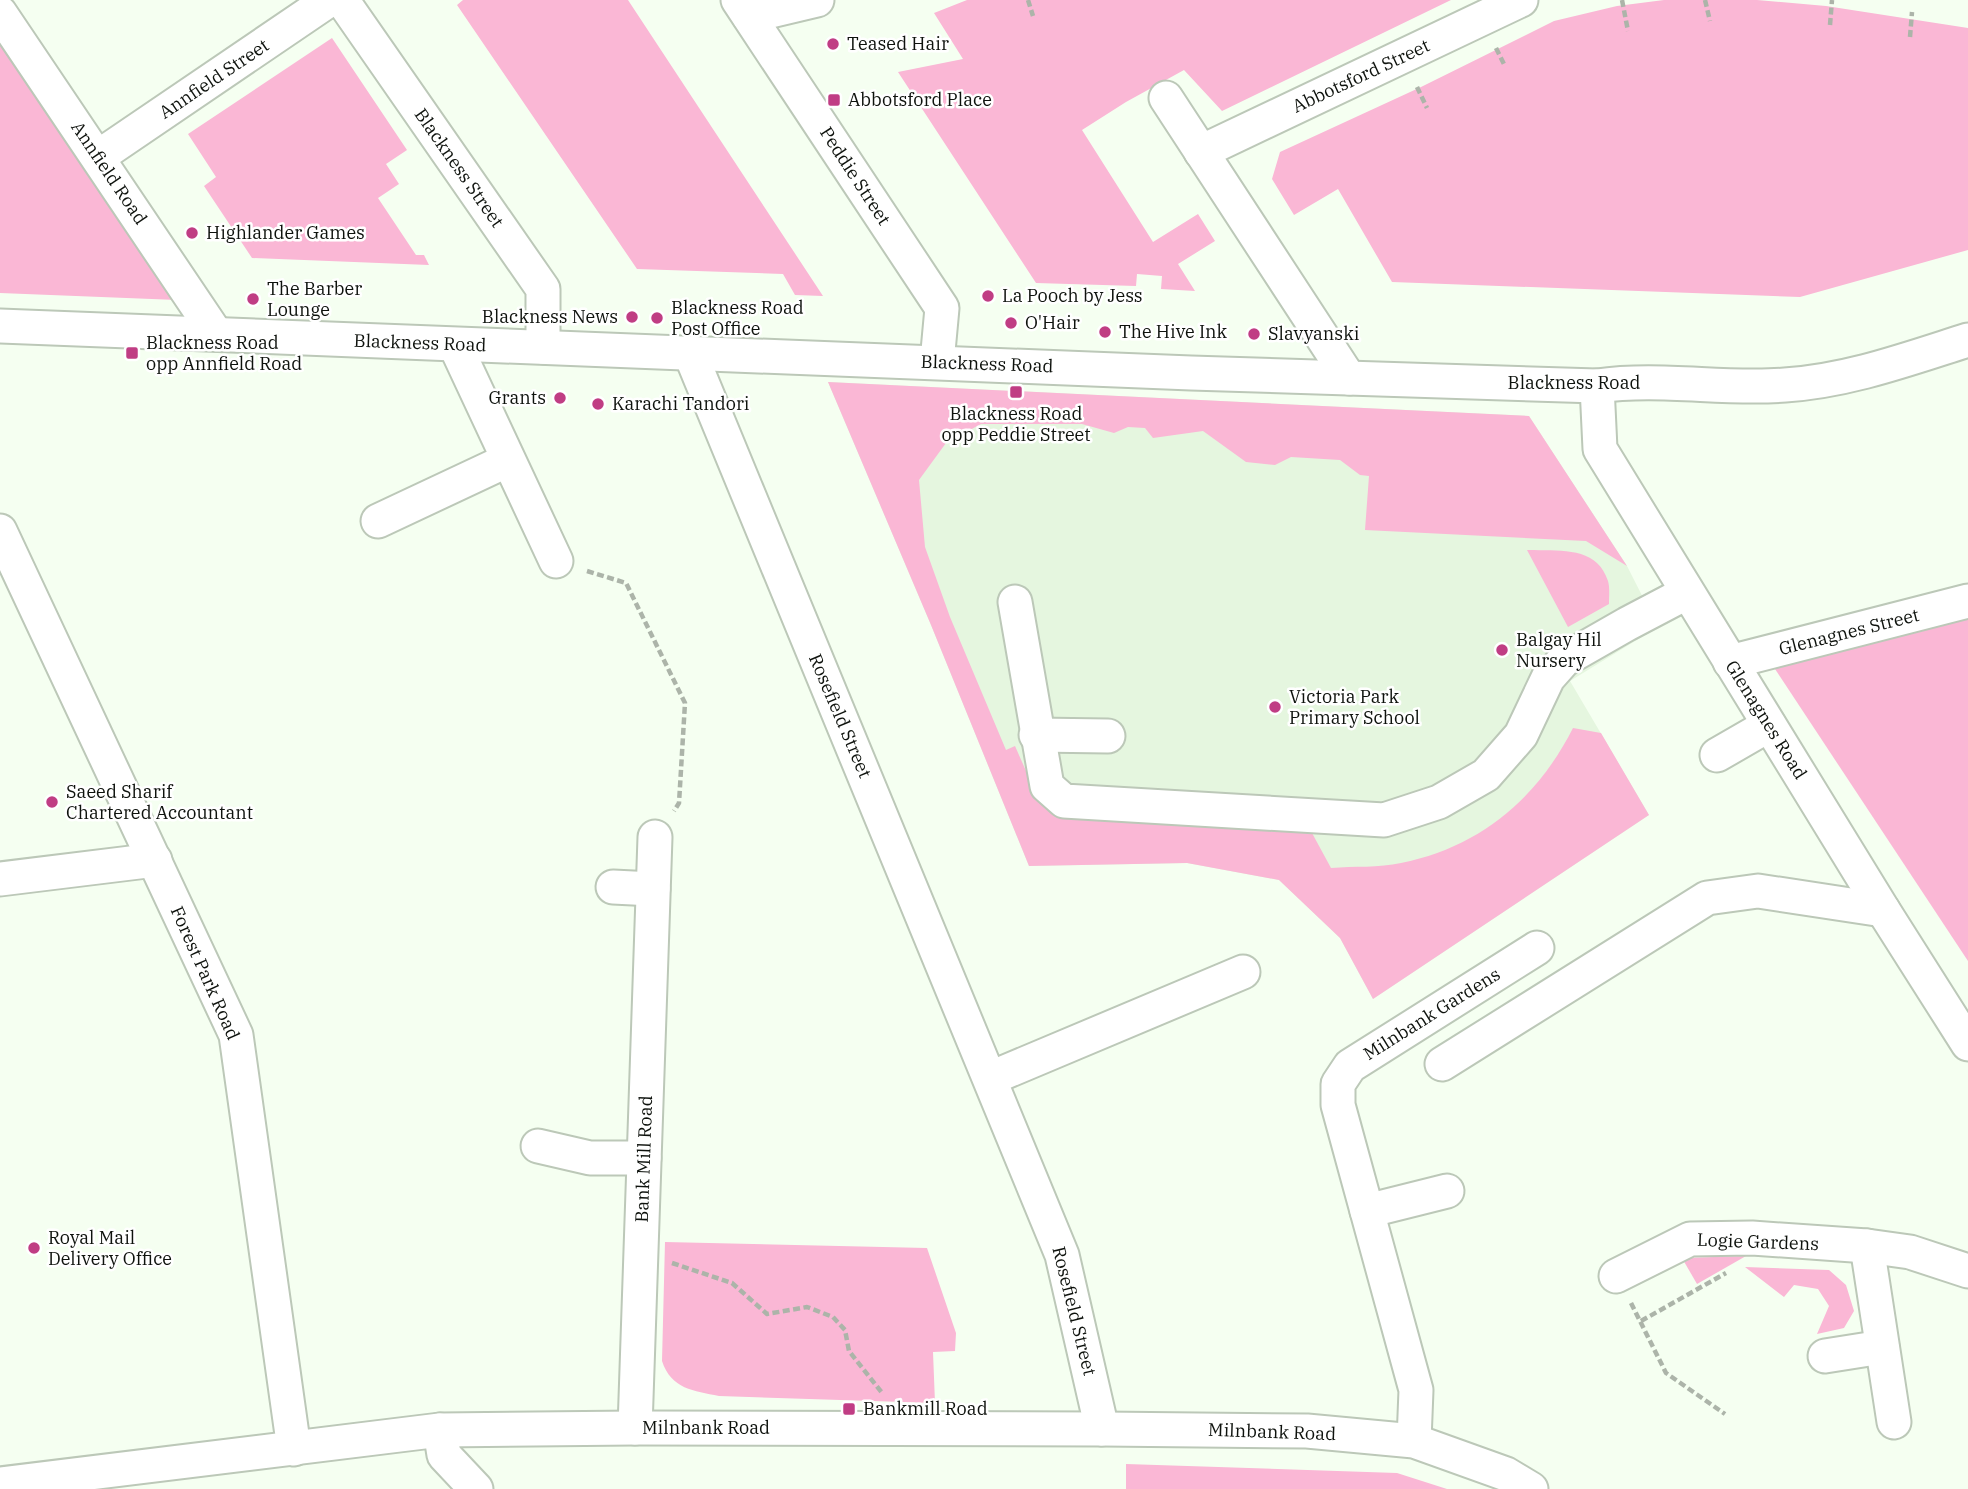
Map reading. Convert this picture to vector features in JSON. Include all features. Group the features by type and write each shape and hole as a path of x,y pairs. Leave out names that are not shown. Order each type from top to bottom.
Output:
{"street":[{"name":"Annfield Street","path":"98,157 329,0"},
{"name":"Blackness Street","path":"342,0 543,289 543,346"},
{"path":"743,8 817,0"},
{"name":"Abbotsford Street","path":"1201,152 1521,0"},
{"name":"Peddie Street","path":"743,8 942,308 937,362"},
{"name":"Annfield Road","path":"0,13 216,334"},
{"path":"1166,98 1349,377"},
{"name":"Blackness Road","path":"0,326 1204,374 1597,386 1627,382 1796,384 1835,379 1968,340"},
{"path":"455,345 556,561"},
{"name":"Rosefield Street","path":"690,354 1062,1255 1102,1429"},
{"name":"Glenagnes Road","path":"1597,386 1600,450 1882,910 1968,1044"},
{"path":"377,521 508,460"},
{"name":"Forest Park Road","path":"0,531 236,1035 294,1449"},
{"path":"1015,602 1047,786 1064,801 1384,820 1439,802 1486,775 1521,735 1548,678 1564,660 1686,593"},
{"name":"Glenagnes Street","path":"1730,662 1968,601"},
{"path":"1717,755 1769,725"},
{"path":"1036,734 1108,736"},
{"name":"Bank Mill Road","path":"635,1428 655,837"},
{"path":"0,879 155,860"},
{"path":"613,887 653,890"},
{"path":"1442,1064 1707,898 1758,891 1882,910"},
{"name":"Milnbank Gardens","path":"1414,1441 1416,1390 1338,1105 1338,1084 1350,1066 1537,947"},
{"path":"991,1078 1243,972"},
{"path":"538,1146 590,1158 644,1158"},
{"path":"1367,1211 1447,1191"},
{"name":"Logie Gardens","path":"1616,1276 1690,1239 1752,1238 1910,1252 1968,1271"},
{"path":"1867,1247 1894,1422"},
{"path":"1825,1356 1882,1347"},
{"name":"Milnbank Road","path":"0,1484 440,1430 1102,1429 1307,1431 1414,1441 1506,1474 1531,1489"},
{"path":"440,1430 444,1455 476,1489"}],"path":[{"path":"1028,0 1033,16"},
{"path":"1622,0 1628,31"},
{"path":"1705,0 1710,21"},
{"path":"1830,25 1832,0"},
{"path":"1910,37 1912,12"},
{"path":"1492,38 1505,66"},
{"path":"1413,78 1427,108"},
{"path":"556,561 626,583 685,703 680,803 655,837"},
{"path":"1640,1321 1752,1258 1752,1238"},
{"path":"640,1258 665,1260 732,1283 767,1314 807,1307 834,1317 845,1330 849,1351 888,1401 887,1430"},
{"path":"1616,1276 1666,1373 1725,1414"}],"shaded area":[{"path":"463,0 628,0 823,296 795,295 783,274 637,269 457,5"},
{"path":"967,0 1451,0 1222,111 1184,70 1082,130 1153,242 1198,214 1215,241 1178,264 1195,291 1161,289 1162,276 1137,274 1136,286 1036,283 898,72 963,59 934,13"},
{"path":"1664,0 1757,0 1826,6 1968,28 1968,250 1800,297 1392,282 1338,189 1294,215 1272,179 1280,152 1421,87 1554,21 1617,6"},
{"path":"332,38 407,150 386,164 399,184 378,198 416,255 424,255 429,265 252,258 204,186 216,177 188,134"},
{"path":"0,41 177,300 0,293"},
{"name":"Victoria Park Primary School","path":"828,382 1529,416 1627,566 1658,627 1570,681 1649,815 1373,999 1340,938 1279,880 1187,863 1029,866"},
{"path":"828,382 1529,416 1627,566 1586,541 1365,530 1369,476 1360,475 1340,460 1291,457 1275,465 1246,462 1203,431 1153,438 1145,428 1128,427 1114,433 1082,424 981,424 946,443 919,480 925,547 950,617 1006,750 1015,746 1037,796 1078,818 1312,833 1331,868 1393,865 1430,856 1456,845 1503,816 1524,798 1542,777 1573,728 1601,733 1649,815 1373,999 1340,938 1279,880 1187,863 1029,866"},
{"path":"1527,550 1575,552 1595,561 1603,569 1608,581 1609,604 1568,627"},
{"path":"1968,613 1968,961 1773,666"},
{"path":"665,1242 927,1248 956,1333 955,1351 933,1352 935,1403 719,1396 692,1390 677,1383 671,1378 662,1361"},
{"path":"1746,1256 1697,1284 1682,1258"},
{"path":"1745,1267 1829,1270 1846,1285 1854,1311 1844,1328 1817,1334 1829,1306 1818,1289 1794,1285 1784,1297"},
{"path":"1126,1464 1397,1473 1447,1489 1126,1489"}],"place":[{"name":"Teased Hair","path":"833,44"},
{"name":"Abbotsford Place","path":"834,100"},
{"name":"Highlander Games","path":"192,233"},
{"name":"La Pooch by Jess","path":"988,296"},
{"name":"The Barber Lounge","path":"253,299"},
{"name":"Blackness News","path":"632,317"},
{"name":"Blackness Road Post Office","path":"657,318"},
{"name":"O'Hair","path":"1011,323"},
{"name":"The Hive Ink","path":"1105,332"},
{"name":"Slavyanski","path":"1254,334"},
{"name":"Blackness Road opp Annfield Road","path":"132,353"},
{"name":"Blackness Road opp Peddie Street","path":"1016,392"},
{"name":"Grants","path":"560,398"},
{"name":"Karachi Tandori","path":"598,404"},
{"name":"Balgay Hil Nursery","path":"1502,650"},
{"name":"Victoria Park Primary School","path":"1275,707"},
{"name":"Saeed Sharif Chartered Accountant","path":"52,802"},
{"name":"Royal Mail Delivery Office","path":"34,1248"},
{"name":"Bankmill Road","path":"849,1409"}]}
